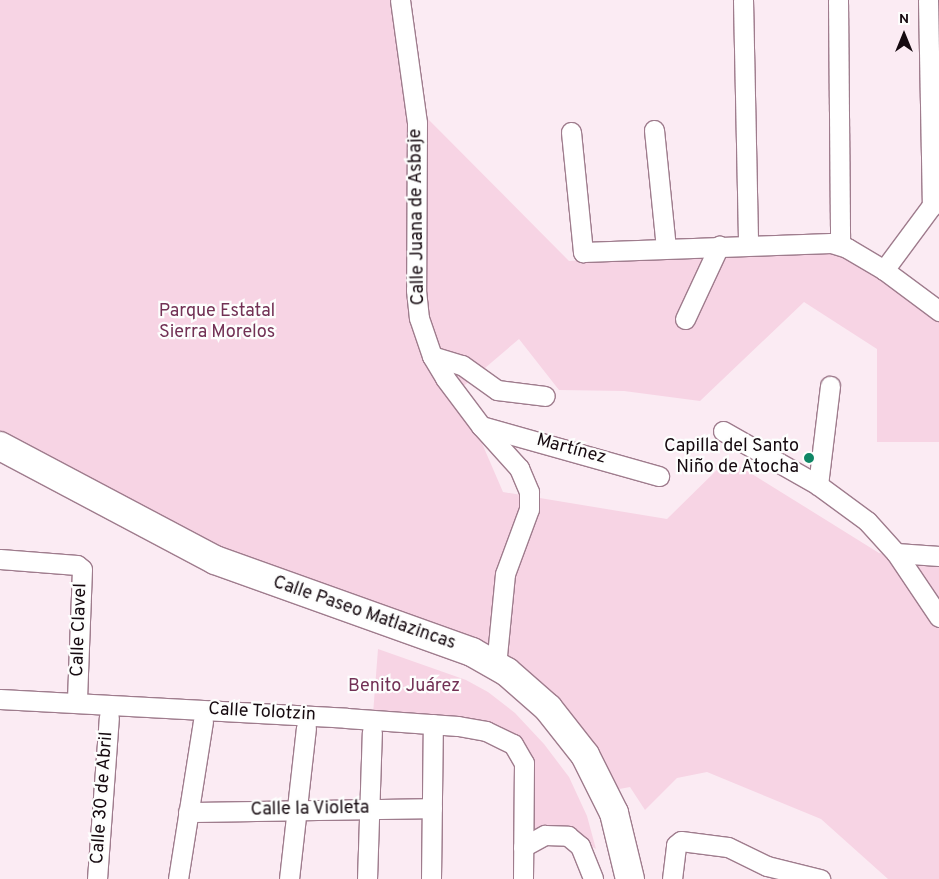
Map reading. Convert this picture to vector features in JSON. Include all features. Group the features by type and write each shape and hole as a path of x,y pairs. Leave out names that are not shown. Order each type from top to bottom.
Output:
{"highway":[{"name":"Calle Paseo Matlazincas","path":"0,446 215,560 465,649 496,665 548,708 584,755 614,813 630,879"},
{"name":"Calle Paseo Matlazincas","path":"0,464 194,567 466,668 496,684 541,726 569,762 595,812 612,879"}],"street":[{"name":"Calle Juana de Asbaje","path":"400,0 417,123 416,290 419,318 432,356 481,426 519,468 530,498 506,569 496,665"},
{"path":"743,0 748,245"},
{"path":"838,0 840,245"},
{"path":"884,270 935,201 928,0"},
{"path":"654,130 666,248"},
{"path":"571,132 581,249 585,253 748,245 840,245 884,270 939,312"},
{"path":"686,319 719,246"},
{"path":"432,356 462,365 498,390 545,396"},
{"path":"818,485 830,386"},
{"name":"Martínez","path":"481,426 659,476"},
{"path":"723,431 818,485 867,521 896,553 939,617"},
{"path":"896,553 939,556"},
{"name":"Calle Clavel","path":"0,560 72,564 82,570 77,702"},
{"name":"Calle Tolotzin","path":"0,699 77,702 433,730"},
{"name":"Calle Tolotzin","path":"0,712 203,721 372,732 486,731 518,749 524,763 523,846"},
{"name":"Calle 30 de Abril","path":"97,879 109,717"},
{"path":"178,879 203,721"},
{"path":"289,879 299,810 306,728"},
{"path":"432,879 433,730"},
{"path":"367,879 372,732"},
{"name":"Calle la Violeta","path":"188,812 432,808"},
{"path":"523,879 523,846 545,835 568,836 580,846 593,879"},
{"path":"672,879 676,845 681,841 721,845 767,866 820,879"}],"green space":[{"name":"Parque Estatal Sierra Morelos","path":"0,0 400,0 421,112 569,261 832,244 939,318 939,442 877,442 877,349 804,302 700,401 624,391 559,390 519,339 459,390 503,492 667,519 728,459 879,553 939,563 939,879 888,879 821,819 707,772 677,778 645,810 630,787 614,790 554,712 481,670 223,574 156,544 104,511 0,457"},
{"name":"Benito Juárez","path":"378,649 466,680 488,692 515,713 544,744 569,777 587,816 596,849 559,826 532,835 523,746 373,714"}],"place":[{"name":"Capilla del Santo Niño de Atocha","path":"809,458"}]}
